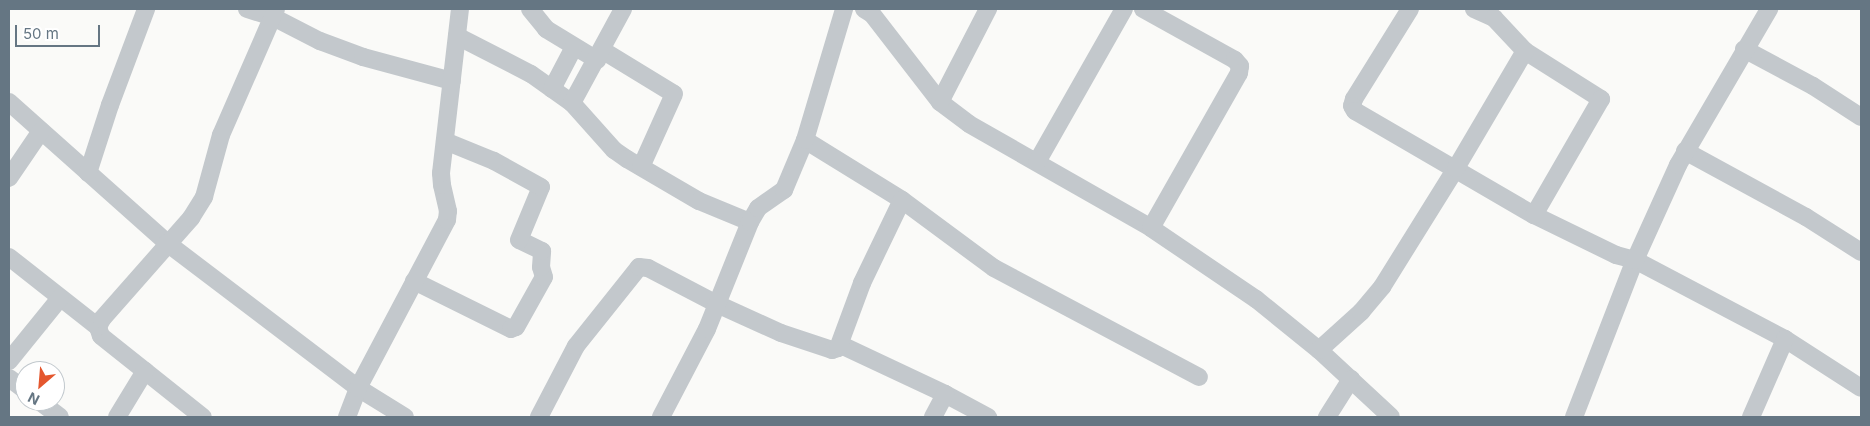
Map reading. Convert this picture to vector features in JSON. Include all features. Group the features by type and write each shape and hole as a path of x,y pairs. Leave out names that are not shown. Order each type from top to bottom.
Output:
{"street":[{"path":"88,173 110,105 146,9"},
{"path":"247,9 275,13 320,41 362,57 452,81"},
{"path":"347,417 358,388 447,220 448,211 442,185 460,9"},
{"path":"530,9 543,26 574,47 599,55 674,94 641,167"},
{"path":"572,103 624,9"},
{"path":"661,417 707,329 750,222 758,208 784,190 805,140 844,9"},
{"path":"864,9 872,14 940,102 969,124 1151,228 1256,299 1319,350 1391,417"},
{"path":"940,102 988,9"},
{"path":"1037,162 1124,9"},
{"path":"1143,9 1235,60 1240,66 1239,73 1151,228"},
{"path":"1410,9 1352,106 1355,111 1534,215 1616,255 1635,260 1785,339 1861,388"},
{"path":"1474,9 1497,13 1524,51 1601,99 1534,215"},
{"path":"1574,417 1635,260 1685,152 1744,49 1770,9"},
{"path":"98,327 102,319 191,218 204,198 221,135 275,13"},
{"path":"457,36 521,69 572,103 614,150 699,201 750,222"},
{"path":"552,89 574,47"},
{"path":"1744,49 1813,86 1861,117"},
{"path":"1319,350 1372,300 1456,168 1524,51"},
{"path":"9,102 167,243 358,388 405,417"},
{"path":"9,178 41,131"},
{"path":"805,140 902,200 1000,272 1199,377"},
{"path":"414,281 511,329 516,327 544,277 541,267 542,251 519,240 542,187 494,161 445,141"},
{"path":"1685,152 1806,217 1861,252"},
{"path":"539,417 576,346 639,267 648,268 717,304 787,335 835,350 841,345 862,283 902,200"},
{"path":"9,257 98,327 101,336 203,417"},
{"path":"9,361 60,298"},
{"path":"1751,417 1785,339"},
{"path":"841,345 946,394 988,417"},
{"path":"118,417 146,371"},
{"path":"1327,417 1351,379"},
{"path":"933,417 946,394"}]}
